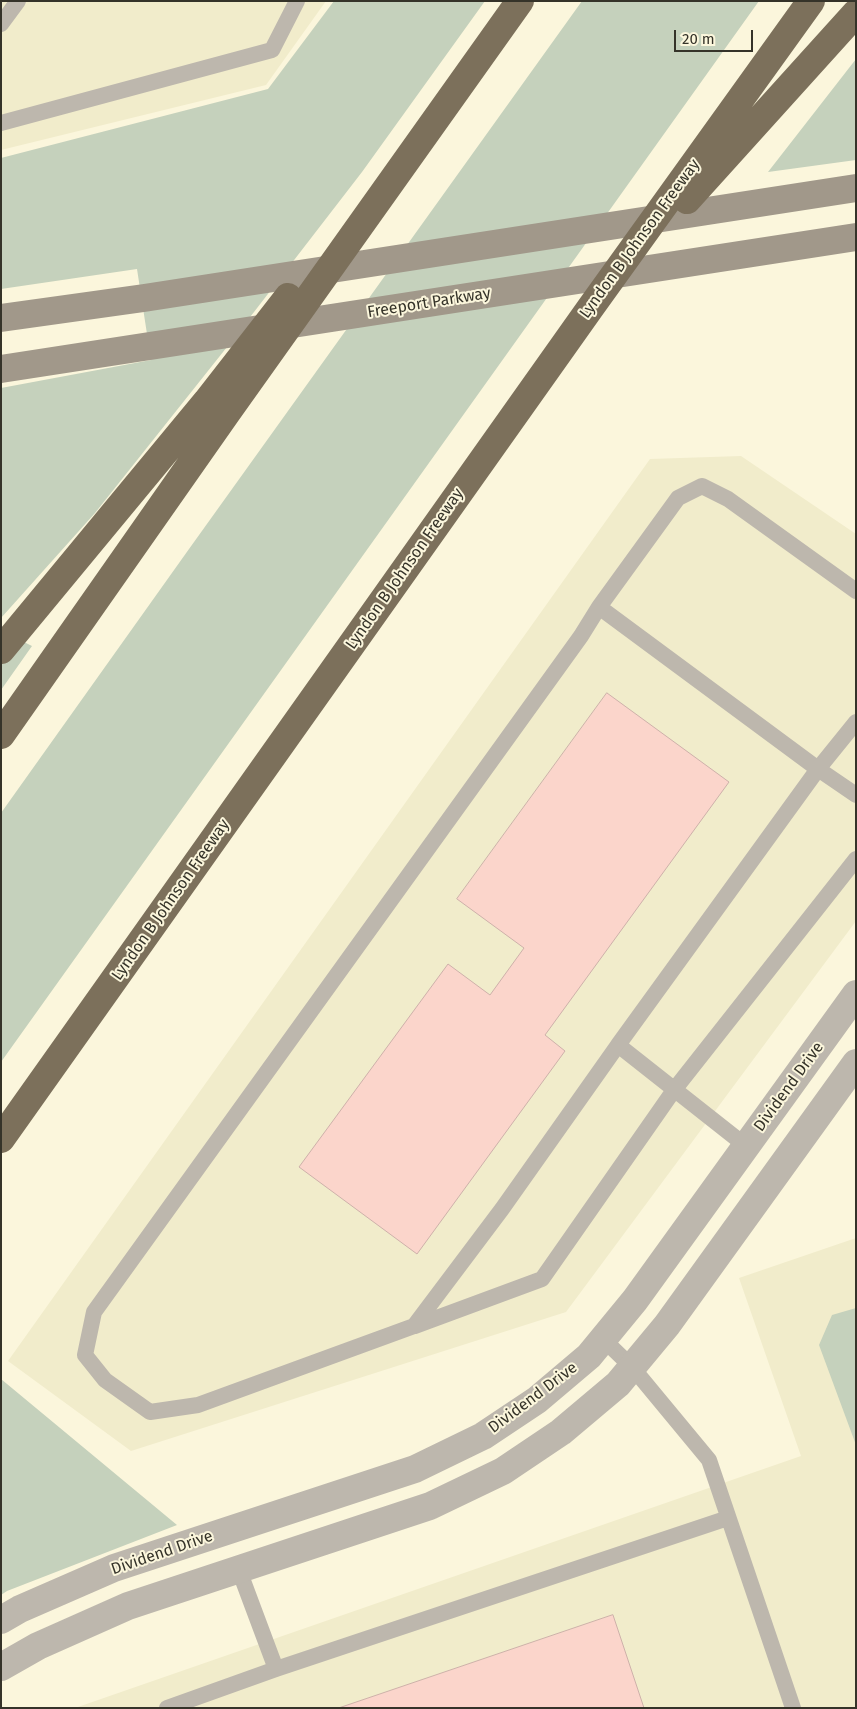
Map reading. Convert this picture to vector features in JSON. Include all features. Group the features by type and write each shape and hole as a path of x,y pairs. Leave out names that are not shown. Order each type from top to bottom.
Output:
{"highway":[{"name":"Lyndon B Johnson Freeway","path":"1,1139 591,307 811,1"},
{"path":"1,650 206,401 519,2"},
{"path":"1,735 519,2"},
{"path":"591,307 856,13"}],"main road":[{"path":"1,318 144,298 856,188"},
{"name":"Freeport Parkway","path":"1,368 856,237"}],"street":[{"name":"Dividend Drive","path":"1,1620 20,1609 114,1568 415,1469 483,1436 537,1400 590,1356 635,1300 856,994"},
{"path":"1,1667 38,1646 128,1606 430,1506 503,1471 561,1432 618,1384 667,1325 856,1063"},
{"path":"746,1146 779,1170"}],"lane":[{"path":"1,24 18,1"},
{"path":"1,122 272,50 296,1"},
{"path":"856,591 728,498 702,486 678,498 94,1312 85,1355 105,1380 150,1412 198,1405 542,1279 674,1090 856,859"},
{"path":"599,607 856,795"},
{"path":"414,1326 502,1209 818,769 856,722"},
{"path":"618,1045 746,1146"},
{"path":"603,1339 632,1366 709,1460 793,1708"},
{"path":"167,1708 276,1669 728,1518"},
{"path":"239,1570 276,1669"}],"shaded area":[{"path":"1,1 326,1 266,85 1,150"},
{"path":"741,456 856,534 856,921 566,1312 131,1451 8,1361 650,459"},
{"path":"856,1238 856,1708 75,1708 801,1456 739,1278"}],"green space":[{"path":"334,1 485,1 362,172 227,347 95,513 1,618 1,388 151,360 137,269 1,289 1,158 268,89"},
{"path":"582,1 759,1 1,1062 1,813"},
{"path":"856,59 856,160 768,172"},
{"path":"20,640 32,646 1,690 1,662"},
{"path":"856,1308 856,1445 819,1345 832,1315"},
{"path":"1,1379 177,1525 1,1595"}],"building":[{"path":"607,693 729,782 545,1035 565,1051 417,1254 299,1167 448,964 490,995 524,948 457,899"},
{"path":"613,1615 644,1708 339,1708"}]}
